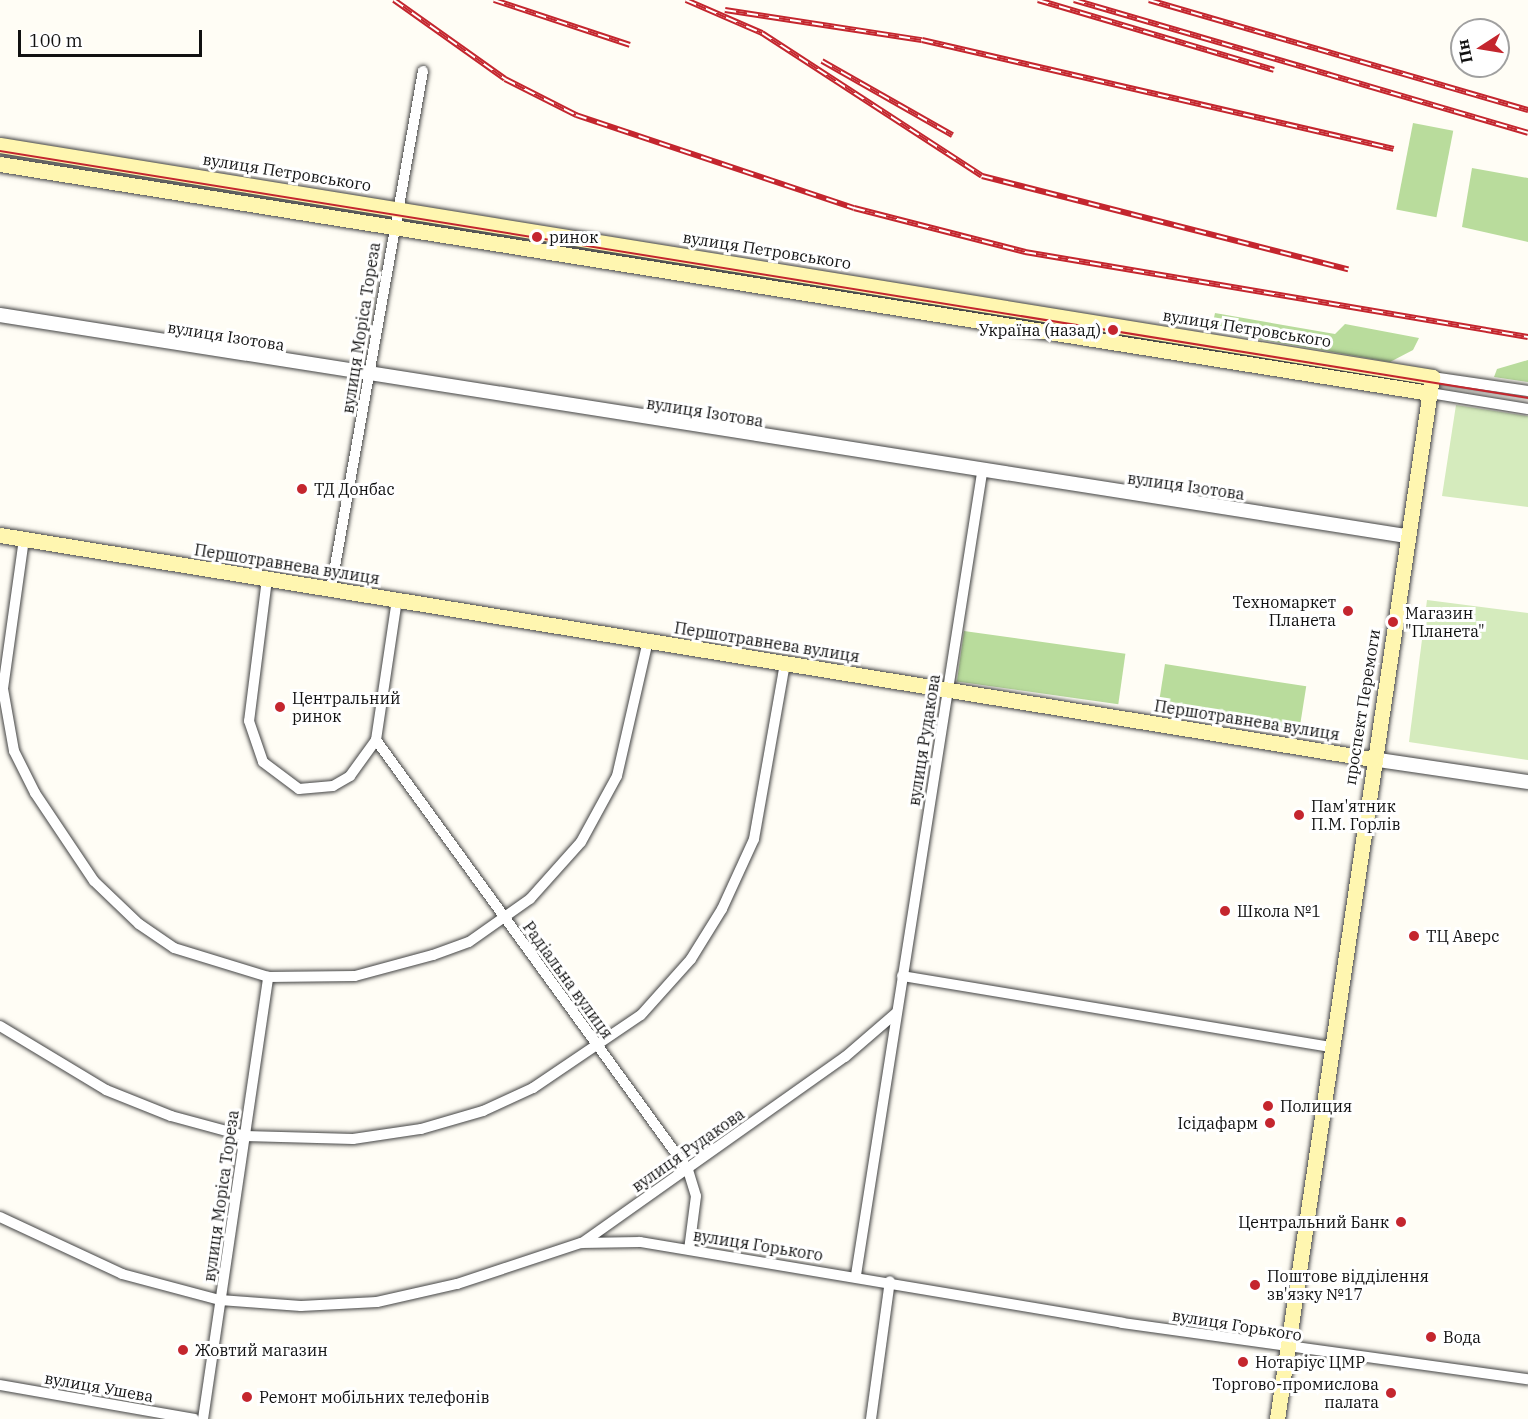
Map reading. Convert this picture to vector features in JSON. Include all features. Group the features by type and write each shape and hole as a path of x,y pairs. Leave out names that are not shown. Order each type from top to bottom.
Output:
{"main road":[{"name":"вулиця Петровського","path":"0,145 1432,376"},
{"name":"вулиця Петровського","path":"0,164 1430,393"},
{"name":"проспект Перемоги","path":"1277,1419 1372,759 1432,376"},
{"name":"Першотравнева вулиця","path":"0,535 1372,759"}],"street":[{"name":"вулиця Моріса Тореза","path":"331,589 396,208 423,71"},
{"name":"вулиця Ізотова","path":"0,315 982,473 1407,536"},
{"name":"вулиця Петровського","path":"1432,376 1528,391"},
{"name":"вулиця Петровського","path":"1430,393 1528,409"},
{"name":"вулиця Рудакова","path":"856,1275 982,473"},
{"path":"24,539 3,689 14,751 35,793 94,881 139,924 174,948 268,977 318,980 396,966 469,942 505,917 556,873 600,810 628,741 648,640"},
{"path":"267,579 249,721 263,762 277,777 315,790 350,776 376,740 397,600"},
{"path":"0,1026 106,1090 206,1128 244,1136 344,1139 422,1129 483,1111 600,1048 641,1015 691,959 740,876 765,786 785,663"},
{"name":"Радіальна вулиця","path":"376,740 688,1170 696,1196 689,1250"},
{"name":"Першотравнева вулиця","path":"1372,759 1528,782"},
{"path":"902,976 1330,1047"},
{"name":"вулиця Моріса Тореза","path":"203,1419 268,977"},
{"name":"вулиця Рудакова","path":"581,1243 688,1170 845,1057 896,1013"},
{"name":"вулиця Горького","path":"0,1217 122,1274 220,1300 301,1306 377,1302 488,1275 581,1243 640,1242 856,1275 1286,1348 1528,1379"},
{"path":"871,1419 890,1281"},
{"name":"вулиця Ушева","path":"0,1385 194,1419"}],"green space":[{"path":"1413,123 1453,131 1436,217 1396,209"},
{"path":"1472,168 1528,178 1528,242 1462,227"},
{"path":"1215,313 1335,334 1345,324 1419,338 1413,350 1390,362 1211,331"},
{"path":"1528,360 1528,382 1494,377 1497,369"},
{"path":"1456,405 1528,416 1528,507 1442,496"},
{"path":"1427,600 1528,613 1528,760 1409,742"},
{"path":"964,631 1125,654 1118,704 957,682"},
{"path":"1165,664 1306,686 1299,735 1157,712"}],"tram line":[{"path":"0,151 1528,398"}],"railway":[{"path":"394,0 505,79 576,115 854,208 1025,252 1528,337"},
{"path":"494,0 630,45"},
{"path":"686,0 762,33 982,176 1348,269"},
{"path":"1038,0 1274,70"},
{"path":"1074,0 1528,133"},
{"path":"1149,0 1528,110"},
{"path":"725,10 922,40 1394,149"},
{"path":"822,61 952,135"}],"place":[{"name":"ринок","path":"537,237"},
{"name":"Україна (назад)","path":"1113,330"},
{"name":"ТД Донбас","path":"302,489"},
{"name":"Техномаркет Планета","path":"1348,611"},
{"name":"Магазин \"Планета\"","path":"1393,622"},
{"name":"Центральний ринок","path":"280,707"},
{"name":"Пам'ятник П.М. Горлів","path":"1299,815"},
{"name":"Школа №1","path":"1225,911"},
{"name":"ТЦ Аверс","path":"1414,936"},
{"name":"Полиция","path":"1268,1106"},
{"name":"Ісідафарм","path":"1270,1123"},
{"name":"Центральний Банк","path":"1401,1222"},
{"name":"Поштове відділення зв'язку №17","path":"1255,1285"},
{"name":"Вода","path":"1431,1337"},
{"name":"Жовтий магазин","path":"183,1350"},
{"name":"Нотаріус ЦМР","path":"1243,1362"},
{"name":"Торгово-промислова палата","path":"1391,1393"},
{"name":"Ремонт мобільних телефонів","path":"247,1397"}]}
